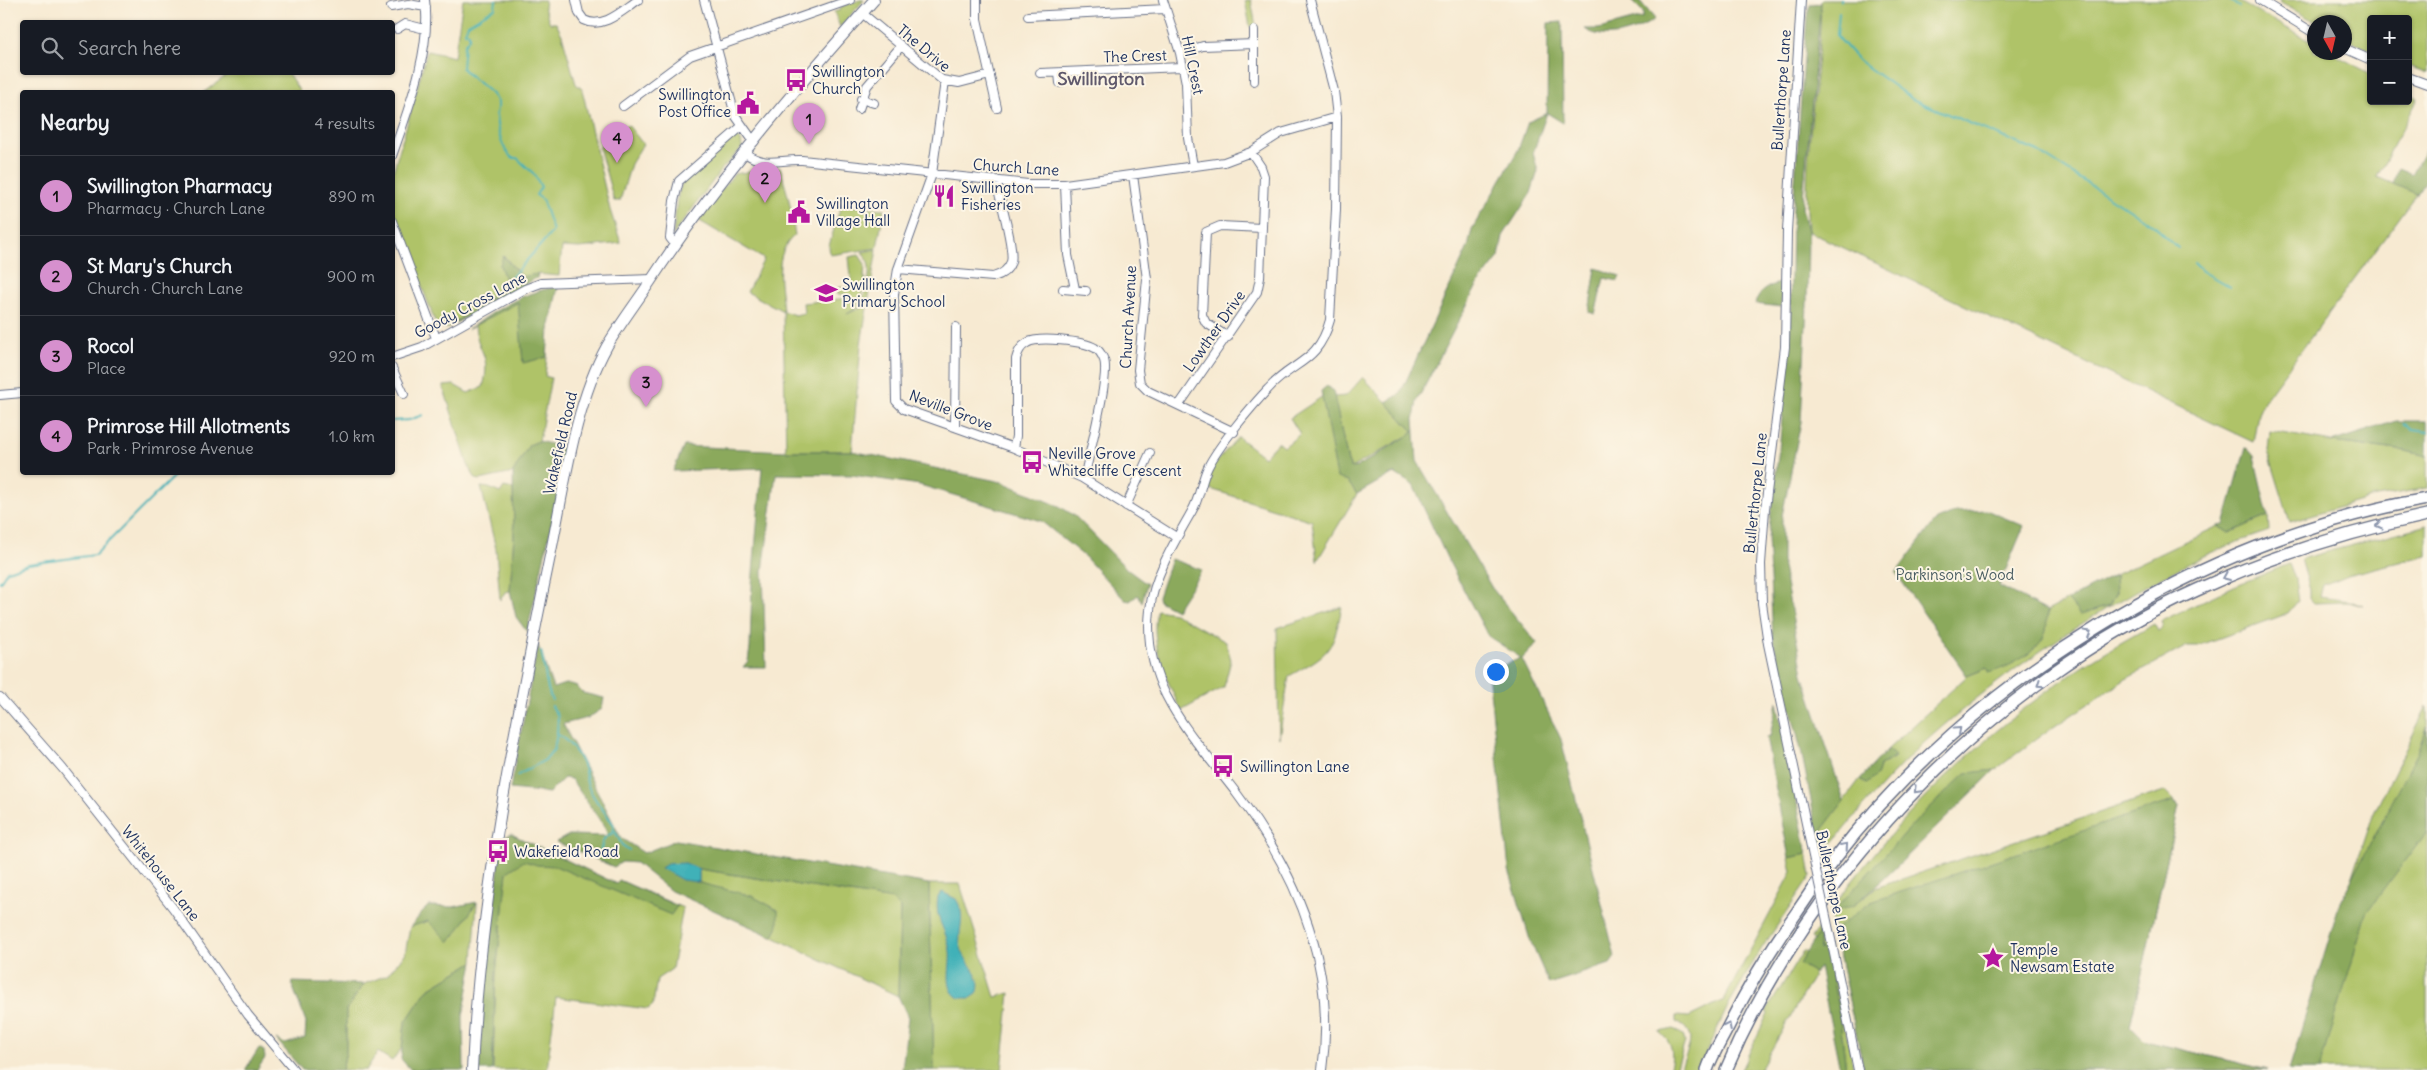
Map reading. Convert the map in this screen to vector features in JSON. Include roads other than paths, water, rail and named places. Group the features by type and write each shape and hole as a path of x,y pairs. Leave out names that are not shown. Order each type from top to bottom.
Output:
{"highway":[{"path":"1707,1070 1740,1002 1775,943 1833,860 1881,805 1976,713 2047,658 2126,610 2186,578 2223,561 2306,530 2368,512 2427,499"},
{"path":"1726,1070 1763,995 1793,944 1830,891 1882,827 1929,778 1986,725 2074,660 2126,628 2194,591 2305,546 2377,526 2427,515"}],"main road":[{"name":"Wakefield Road","path":"472,1070 482,937 506,782 568,468 584,401 607,346 674,243 745,154 782,103 874,0"}],"street":[{"path":"576,0 579,13 584,20 596,23 625,10 638,0"},
{"path":"704,0 735,115 754,142"},
{"path":"623,106 690,56 850,0"},
{"path":"977,0 976,11 997,108"},
{"name":"Hill Crest","path":"1163,0 1180,53 1187,93 1187,131 1193,166"},
{"path":"1310,0 1334,91 1336,117 1331,305 1326,334 1314,353 1269,388 1209,466 1197,500 1176,537 1150,606 1148,629 1150,652 1164,693 1182,723 1259,826 1298,893 1308,920 1318,962 1323,995 1326,1048 1322,1070"},
{"name":"Bullerthorpe Lane","path":"1801,0 1787,231 1784,347 1765,509 1761,564 1762,603 1768,644 1858,1070"},
{"path":"2260,0 2307,29"},
{"path":"391,7 408,4 426,4 425,29 416,78 395,146"},
{"path":"1028,16 1165,9"},
{"name":"The Drive","path":"862,13 937,78 945,82 932,174"},
{"path":"1050,15 1050,24"},
{"path":"397,29 405,24 425,29"},
{"path":"1254,30 1254,81"},
{"path":"1180,53 1203,46 1254,44"},
{"path":"859,109 867,86 901,46"},
{"path":"2352,52 2367,58"},
{"name":"The Crest","path":"1040,73 1182,67"},
{"path":"1059,73 1060,84"},
{"path":"945,82 958,83 990,74"},
{"path":"2412,78 2427,84"},
{"path":"862,99 874,103"},
{"name":"Church Lane","path":"745,154 756,161 768,163 802,160 1037,185 1065,184 1224,162 1251,152 1281,133 1336,117"},
{"path":"674,243 670,238 674,201 679,181 742,126"},
{"name":"Lowther Drive","path":"1179,405 1228,337 1257,292 1260,278 1264,176 1261,167 1251,152"},
{"name":"Neville Grove","path":"932,174 898,268 894,294 896,401 904,409 1014,448 1082,478 1176,537"},
{"name":"Church Avenue","path":"1133,176 1146,279 1138,377 1148,391 1234,432"},
{"path":"898,268 994,277 1004,272 1010,262 1011,250 996,180"},
{"path":"1065,184 1068,255 1075,289"},
{"path":"1228,337 1206,323 1202,315 1206,232 1220,226 1262,228"},
{"path":"395,229 436,338"},
{"name":"Goody Cross Lane","path":"395,356 414,350 525,289 541,283 652,279"},
{"path":"1063,289 1086,290"},
{"path":"955,427 956,327"},
{"path":"1014,448 1016,436 1016,359 1021,347 1032,340 1044,339 1083,344 1095,348 1104,358 1105,376 1086,470 1082,478"},
{"path":"395,374 404,394"},
{"path":"0,395 20,393"},
{"path":"1126,506 1150,453"},
{"name":"Whitehouse Lane","path":"0,697 62,769 173,908 248,1015 294,1070"}],"water":[{"path":"685,863 699,869 699,882 682,880 661,868 667,864"},
{"path":"942,892 956,899 961,912 961,948 977,975 979,987 977,994 971,998 959,998 954,994 949,981 950,952 937,911 938,897"}],"waterway":[{"path":"496,0 495,8 468,24 465,32 469,33 469,38 464,45 462,68 492,94 495,99 497,105 497,126 502,144 512,158 517,158 534,174 541,187 536,195 542,199 553,231 504,286"},
{"path":"2229,0 2239,7"},
{"path":"1839,12 1837,36 1859,61 1912,99 2038,152 2153,225 2178,248"},
{"path":"2194,263 2202,271 2230,287"},
{"path":"395,421 409,420 423,415"},
{"path":"2404,423 2412,430 2427,432"},
{"path":"0,582 7,571 28,564 95,555 175,475"},
{"path":"541,651 552,700"},
{"path":"552,706 558,717 557,734 571,745 578,755 583,765 590,791 614,825 613,833 606,837 603,842 600,856"},
{"path":"518,775 545,760 554,749 557,734"},
{"path":"615,831 622,845 629,850"}],"place":[{"name":"Swillington Church","path":"796,80"},
{"name":"Swillington Post Office","path":"748,103"},
{"name":"Swillington Pharmacy","path":"809,144"},
{"name":"Primrose Hill Allotments","path":"617,163"},
{"name":"Swillington Fisheries","path":"944,196"},
{"name":"St Mary's Church","path":"765,203"},
{"name":"Swillington Village Hall","path":"799,212"},
{"name":"Swillington Primary School","path":"826,293"},
{"name":"Rocol","path":"646,407"},
{"name":"Neville Grove Whitecliffe Crescent","path":"1032,462"},
{"name":"Swillington Lane","path":"1223,766"},
{"name":"Wakefield Road","path":"498,851"},
{"name":"Temple Newsam Estate","path":"1993,958"}],"district":[{"name":"Swillington","path":"1101,78"}],"park label":[{"name":"Parkinson's Wood","path":"1955,574"}]}
